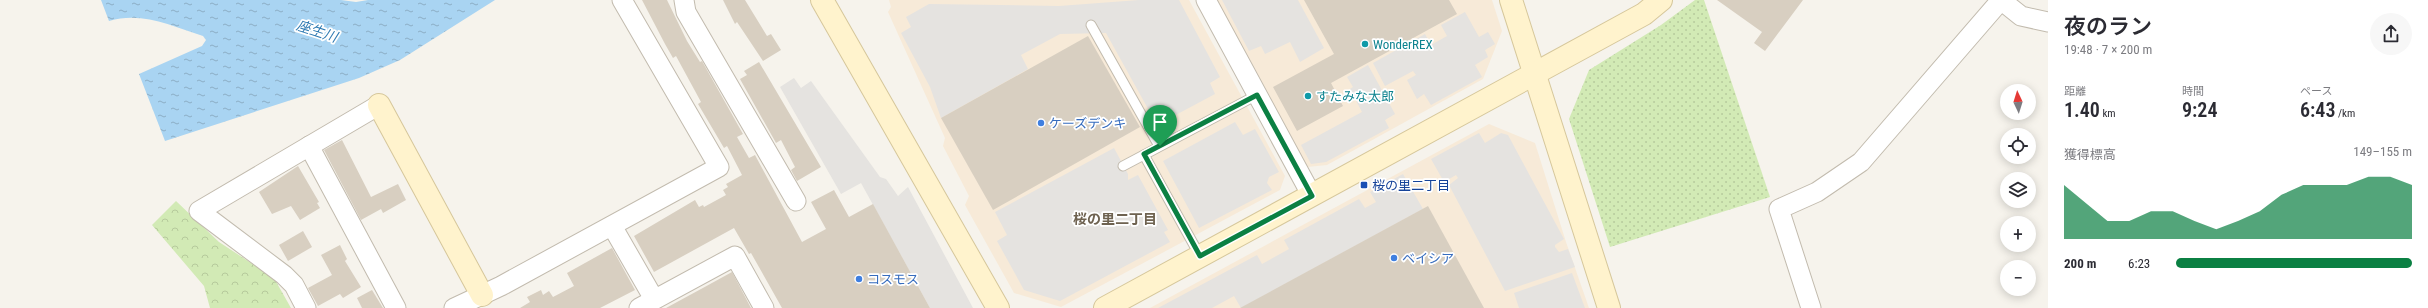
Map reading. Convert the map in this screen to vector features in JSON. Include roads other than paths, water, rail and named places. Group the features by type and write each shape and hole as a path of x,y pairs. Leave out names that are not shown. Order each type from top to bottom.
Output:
{"street":[{"path":"454,308 485,302 612,226 719,167 622,0"},
{"path":"684,0 686,12 796,202"},
{"path":"822,0 998,308"},
{"path":"1206,0 1312,196"},
{"path":"1511,0 1609,308"},
{"path":"1105,308 1534,75 1644,14 1661,0"},
{"path":"1811,308 1779,209 1818,192 1861,162 2001,0 2020,16 2048,22"},
{"path":"306,308 294,285 284,275 199,211 380,105 485,302"},
{"path":"309,146 396,308"},
{"path":"612,226 647,304 735,256 764,308"}],"lane":[{"path":"1091,25 1160,146"},
{"path":"1123,166 1257,95"},
{"path":"1144,154 1200,256"}],"water":[{"name":"座生川","path":"101,0 341,0 356,2 368,0 495,0 400,60 359,78 165,141 139,74 202,46 206,40 203,36 157,21 121,18 109,21"}],"place":[{"name":"WonderREX","path":"1365,44"},
{"name":"すたみな太郎","path":"1308,96"},
{"name":"ケーズデンキ","path":"1041,123"},
{"name":"桜の里二丁目","path":"1364,185"},
{"name":"ベイシア","path":"1394,258"},
{"name":"コスモス","path":"859,279"}],"district":[{"name":"桜の里二丁目","path":"1115,219"}]}
